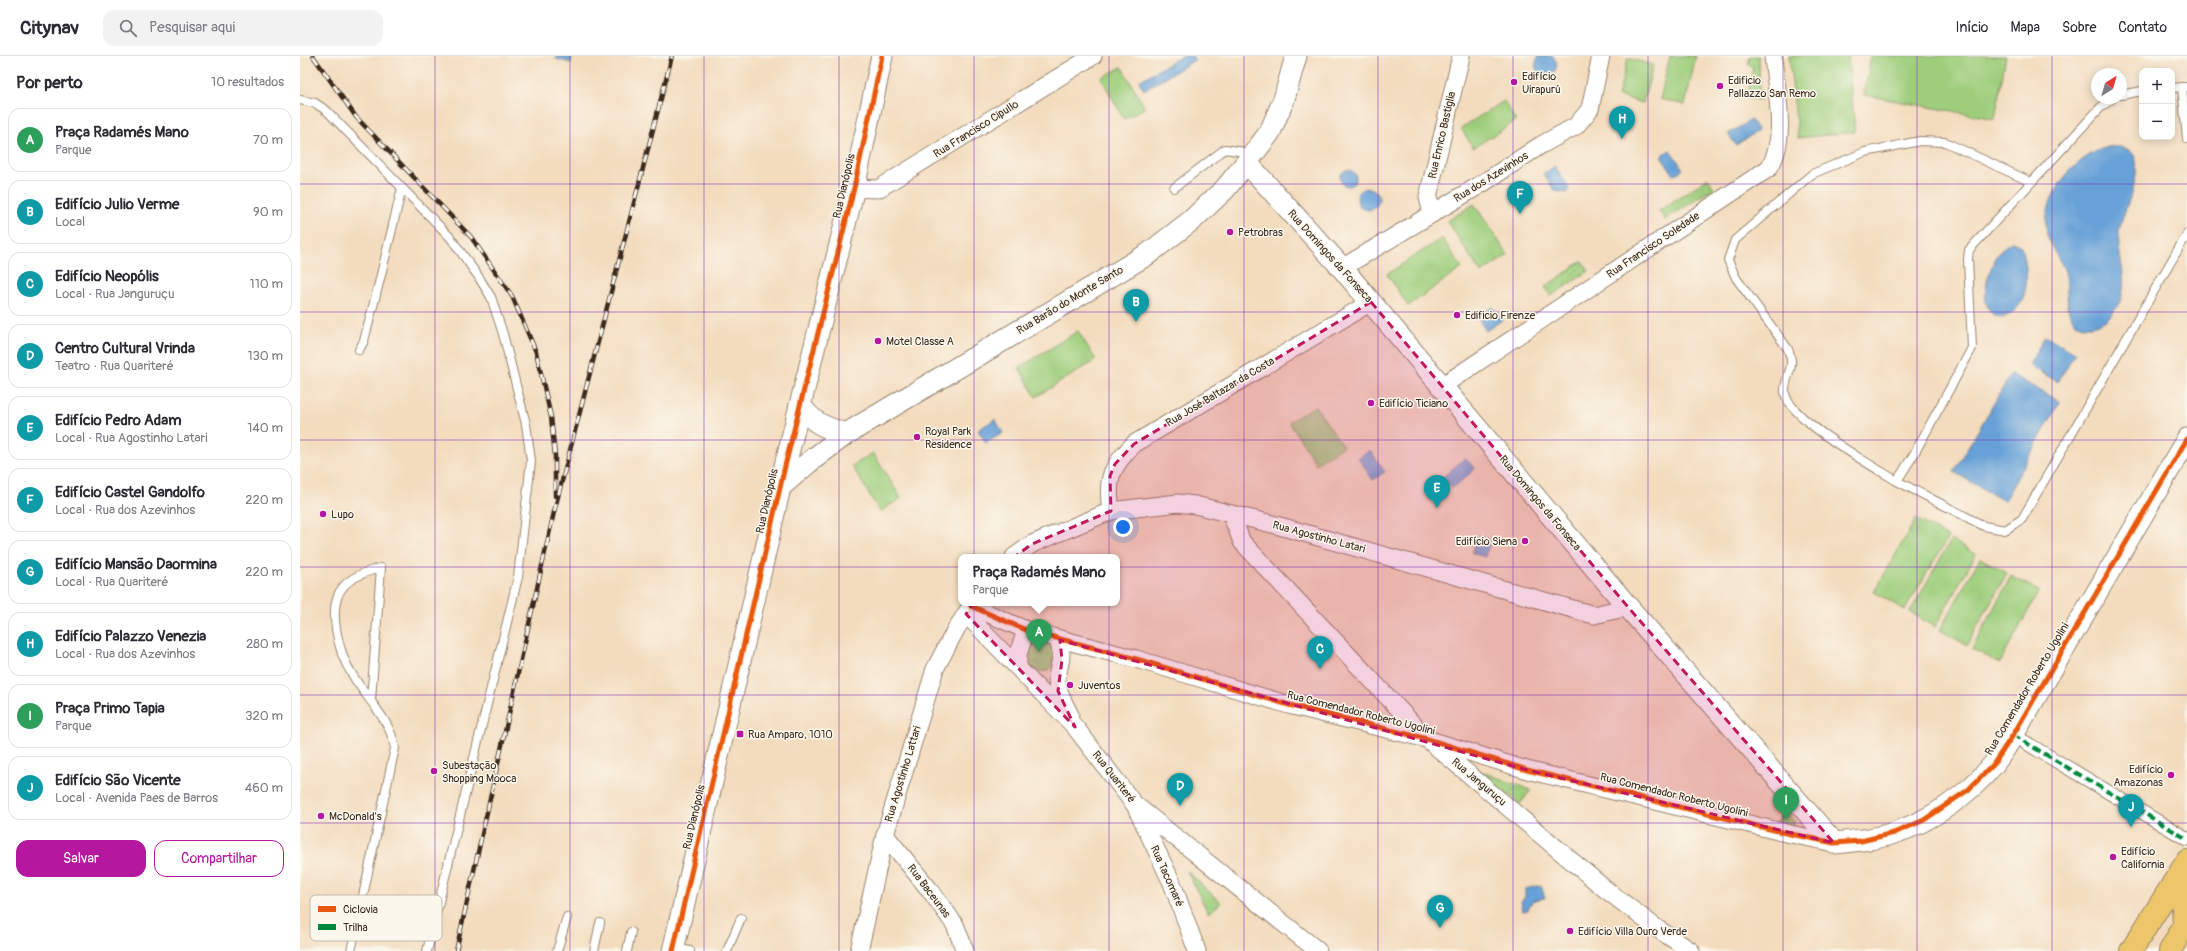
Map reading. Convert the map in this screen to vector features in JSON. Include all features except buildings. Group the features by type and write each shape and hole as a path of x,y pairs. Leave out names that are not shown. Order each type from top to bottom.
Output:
{"main road":[{"path":"2131,951 2187,861"},
{"path":"2170,951 2186,924 2182,892 2187,878"}],"street":[{"name":"Rua Dianópolis","path":"679,950 780,487 854,188 882,56"},
{"name":"Rua Francisco Cipullo","path":"854,188 878,189 1093,56"},
{"name":"Rua Barão do Monte Santo","path":"780,487 846,434 1148,254 1192,220 1225,189 1270,132 1284,99 1296,56"},
{"name":"Rua Enrico Bastiglia","path":"1432,214 1428,197 1461,56"},
{"name":"Rua dos Azevinhos","path":"1342,268 1432,214 1541,145 1576,126 1590,109 1601,56"},
{"name":"Rua Francisco Soledade","path":"1442,386 1769,168 1776,157 1780,141 1773,56"},
{"name":"Rua Domingos da Fonseca","path":"1250,158 1628,607 1834,843"},
{"name":"Rua José Baltazar da Costa","path":"1111,511 1108,490 1110,476 1115,464 1134,444 1371,302"},
{"path":"800,405 810,418 822,427 846,434"},
{"name":"Rua Comendador Roberto Ugolini","path":"970,607 1026,630 1058,640 1136,659 1289,705 1427,739 1527,770 1786,833 1834,843 1862,841 1894,833 1924,820 1968,790 1993,765 2013,735 2187,439"},
{"name":"Rua Agostinho Latari","path":"1018,554 1032,544 1111,511 1178,503 1231,514 1376,552 1594,615 1628,607"},
{"name":"Rua Janguruçu","path":"1231,514 1242,542 1427,739 1605,888 1655,927 1691,951"},
{"name":"Rua Quariteré","path":"970,607 1018,666 1075,727 1134,804 1318,951"},
{"name":"Rua Agostinho Lattari","path":"859,951 885,834 935,669 970,607"},
{"path":"1018,666 1018,654 1026,630"},
{"path":"1058,640 1062,660 1057,680 1058,691 1075,727"},
{"path":"2013,735 2187,839"},
{"name":"Rua Tacomaré","path":"1134,804 1172,883 1197,951"},
{"name":"Rua Baceunas","path":"885,834 933,894 955,925 965,951"}],"lane":[{"path":"2175,88 2185,87 2187,139"},
{"path":"2127,94 2139,92"},
{"path":"300,100 315,103 327,111 450,237 478,276 491,297 526,424 531,461 518,577 441,895"},
{"path":"1897,480 1914,454 1972,348 1968,260 1969,250 2030,182 2105,104"},
{"path":"2030,182 1945,142 1920,141 1865,152 1812,174 1735,240 1728,260 1736,278 1788,349 1792,363 1786,379 1785,395 1796,411 1840,447 1897,480 1984,526 2005,530 2022,519 2187,234"},
{"path":"1174,188 1225,149 1250,158"},
{"path":"359,350 364,341 402,188"},
{"path":"362,895 395,748 394,738 371,700 352,675 342,654 335,606 336,598 346,583 368,571 381,568 379,612 371,700"},
{"path":"557,951 568,917"},
{"path":"727,951 741,918"},
{"path":"594,951 600,923"},
{"path":"627,951 631,932"},
{"path":"350,951 352,941"},
{"path":"427,951 429,941"}],"highlighted area":[{"path":"1371,302 1628,607 1834,843 1527,770 1060,640 1062,660 1058,691 1075,727 966,614 981,590 1010,560 1032,544 1111,511 1110,476 1115,464 1134,444"}],"green space":[{"path":"1670,56 1696,56 1685,105 1660,99"},
{"path":"1750,56 1759,56 1760,101 1747,97 1753,67 1748,65"},
{"path":"1789,56 1848,56 1855,132 1798,138"},
{"path":"1871,56 2006,56 1995,119 1864,95"},
{"path":"1628,58 1653,65 1643,103 1618,96"},
{"path":"1122,67 1145,108 1124,119 1101,78"},
{"path":"1504,101 1516,121 1473,148 1461,128"},
{"path":"1708,178 1714,188 1665,220 1659,211"},
{"path":"1474,204 1508,255 1481,273 1447,221"},
{"path":"1442,238 1462,268 1408,306 1387,274"},
{"path":"1582,261 1589,271 1551,296 1545,287"},
{"path":"1078,331 1096,360 1036,397 1019,368"},
{"path":"1315,406 1343,446 1316,464 1289,422"},
{"path":"873,453 901,498 880,512 852,466"},
{"path":"1916,519 1948,537 1905,610 1874,592"},
{"path":"1951,540 1976,554 1935,627 1910,612"},
{"path":"1980,558 2007,573 1967,645 1940,630"},
{"path":"2011,576 2039,591 2000,663 1972,649"},
{"path":"1028,635 1053,643 1058,657 1048,671 1037,672 1023,662"},
{"path":"1477,770 1531,790 1520,804"},
{"path":"1785,811 1794,821 1793,829 1772,827"},
{"path":"1187,871 1221,903 1208,913"}],"water":[{"path":"557,56 572,56 571,63 556,59"},
{"path":"1182,56 1192,56 1195,60 1144,90 1139,81"},
{"path":"1538,56 1553,56 1557,64 1555,71 1549,76 1538,72 1535,66"},
{"path":"1751,120 1758,131 1736,145 1728,134"},
{"path":"2108,147 2124,148 2133,154 2136,165 2135,178 2119,232 2124,284 2119,304 2112,314 2099,324 2092,326 2080,325 2074,321 2070,314 2065,272 2048,239 2046,220 2054,193 2062,180 2083,159"},
{"path":"1670,150 1683,169 1674,175 1661,156"},
{"path":"1555,166 1569,188 1567,193 1555,191 1543,174"},
{"path":"1345,170 1351,170 1356,175 1354,184 1351,186 1345,186 1340,181 1340,175"},
{"path":"1368,188 1376,191 1379,199 1376,207 1368,210 1360,207 1357,199 1360,191"},
{"path":"2012,242 2021,246 2027,273 2024,294 2017,308 2007,316 1997,316 1989,310 1985,296 1989,274 2000,251"},
{"path":"1493,307 1502,320 1486,331 1477,317"},
{"path":"2045,336 2075,353 2058,382 2029,365"},
{"path":"2011,374 2060,402 2004,501 1954,472"},
{"path":"995,419 1003,433 986,443 978,430"},
{"path":"1370,450 1385,472 1373,480 1358,458"},
{"path":"1465,458 1475,469 1453,488 1443,477"},
{"path":"1478,536 1491,540 1485,557 1472,553"},
{"path":"1541,885 1545,898 1534,901 1530,904 1528,910 1523,911 1521,901 1525,897 1525,889"}],"railway":[{"path":"313,56 356,117 471,237 512,296 536,352 551,417 555,456 555,496"},
{"path":"456,951 554,512 672,56"}],"marked path":[{"path":"2013,735 2187,839"}],"cycle path":[{"path":"673,951 785,466 854,188 882,56"},
{"path":"971,606 1026,630 1136,659 1289,705 1427,739 1527,770 1786,833 1834,843 1861,841 1894,833 1924,820 1968,790 1993,765 2013,735 2187,439"}],"place":[{"name":"Edifício Uirapurú","path":"1514,82"},
{"name":"Edificio Pallazzo San Remo","path":"1720,86"},
{"name":"Edifício Palazzo Venezia","path":"1622,139"},
{"name":"Edifício Castel Gandolfo","path":"1520,214"},
{"name":"Petrobras","path":"1230,232"},
{"name":"Edificio Firenze","path":"1457,315"},
{"name":"Edifício Julio Verme","path":"1136,322"},
{"name":"Motel Classe A","path":"878,341"},
{"name":"Edifício Ticiano","path":"1371,403"},
{"name":"Royal Park Residence","path":"917,437"},
{"name":"Edifício Pedro Adam","path":"1437,508"},
{"name":"Lupo","path":"323,514"},
{"name":"Edifício Siena","path":"1525,541"},
{"name":"Praça Radamés Mano","path":"1039,652"},
{"name":"Edifício Neopólis","path":"1320,669"},
{"name":"Juventos","path":"1070,685"},
{"name":"Rua Amparo, 1010","path":"740,734"},
{"name":"Subestação Shopping Mooca","path":"434,771"},
{"name":"Edifício Amazonas","path":"2171,775"},
{"name":"Centro Cultural Vrinda","path":"1180,806"},
{"name":"McDonald's","path":"321,816"},
{"name":"Praça Primo Tapia","path":"1786,820"},
{"name":"Edifício São Vicente","path":"2131,827"},
{"name":"Edifício California","path":"2113,857"},
{"name":"Edifício Mansão Daormina","path":"1440,928"},
{"name":"Edifício Villa Ouro Verde","path":"1570,931"}]}
